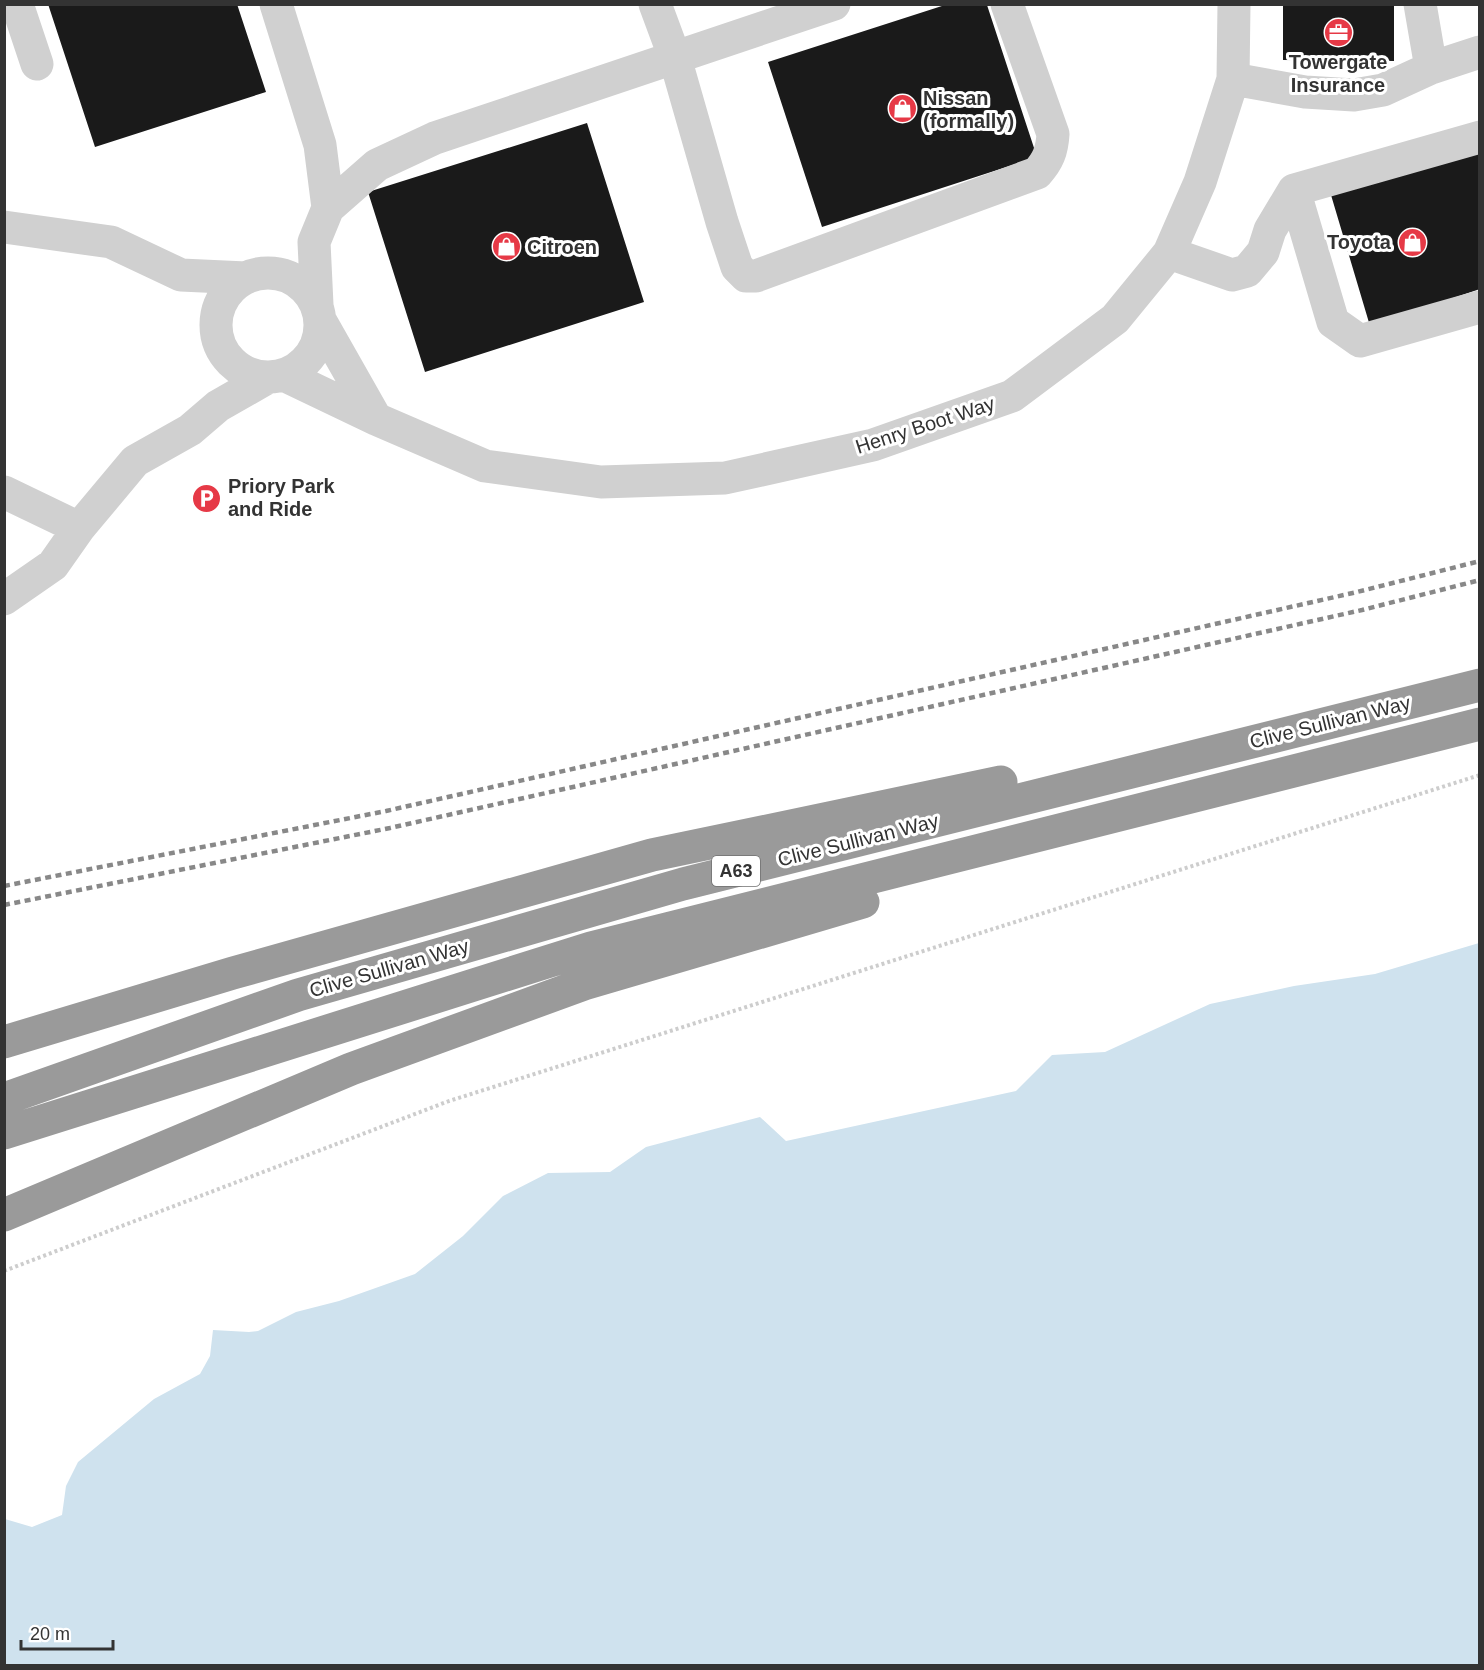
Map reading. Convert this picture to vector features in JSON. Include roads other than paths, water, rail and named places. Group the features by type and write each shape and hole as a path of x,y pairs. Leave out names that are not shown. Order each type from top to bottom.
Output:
{"highway":[{"path":"4,1042 233,973 652,855 1479,684"},
{"name":"Clive Sullivan Way","path":"4,1099 298,995 672,887 1479,684"},
{"name":"Clive Sullivan Way","path":"4,1133 591,948 1479,724"},
{"path":"4,1215 351,1070 584,984 1351,757"}],"street":[{"path":"17,4 37,64"},
{"path":"276,4 320,145 328,208"},
{"path":"655,4 675,58 737,267 747,276 756,276 1037,173 1046,164 1052,149 1053,134 1008,4"},
{"path":"4,599 53,565 79,528 135,460 190,430 218,406 275,377 300,368 312,355 319,339 314,242 328,208 377,165 435,138 834,4"},
{"name":"Henry Boot Way","path":"275,377 485,466 601,482 725,478 873,445 1012,396 1115,320 1169,253 1200,182 1233,79 1234,4"},
{"path":"1420,4 1431,68"},
{"path":"1233,79 1305,92 1354,95 1383,90 1431,68 1479,52"},
{"path":"1169,253 1232,275 1247,271 1263,252 1270,230 1294,190 1479,137"},
{"path":"1294,190 1333,322 1360,341 1479,307"},
{"path":"4,227 111,242 181,275 279,274 295,280 308,291 376,419"},
{"path":"218,406 220,344 216,318 222,302 231,288 314,242"},
{"path":"181,275 235,366 250,375 275,377"},
{"path":"4,492 79,528"}],"water":[{"path":"1479,943 1479,1665 5,1665 5,1519 32,1527 62,1515 66,1486 78,1462 154,1399 200,1374 210,1356 213,1330 258,1331 296,1312 339,1301 415,1274 463,1236 503,1196 548,1173 610,1172 646,1147 760,1117 786,1141 1016,1091 1052,1055 1105,1052 1210,1004 1294,986 1375,974"}],"railway":[{"path":"4,886 386,811 1357,592 1480,561"},
{"path":"4,905 390,828 1362,610 1480,580"}],"place":[{"name":"Towergate Insurance","path":"1338,32"},
{"name":"Nissan (formally)","path":"902,109"},
{"name":"Toyota","path":"1412,242"},
{"name":"Citroen","path":"506,247"},
{"name":"Priory Park and Ride","path":"207,498"}]}
